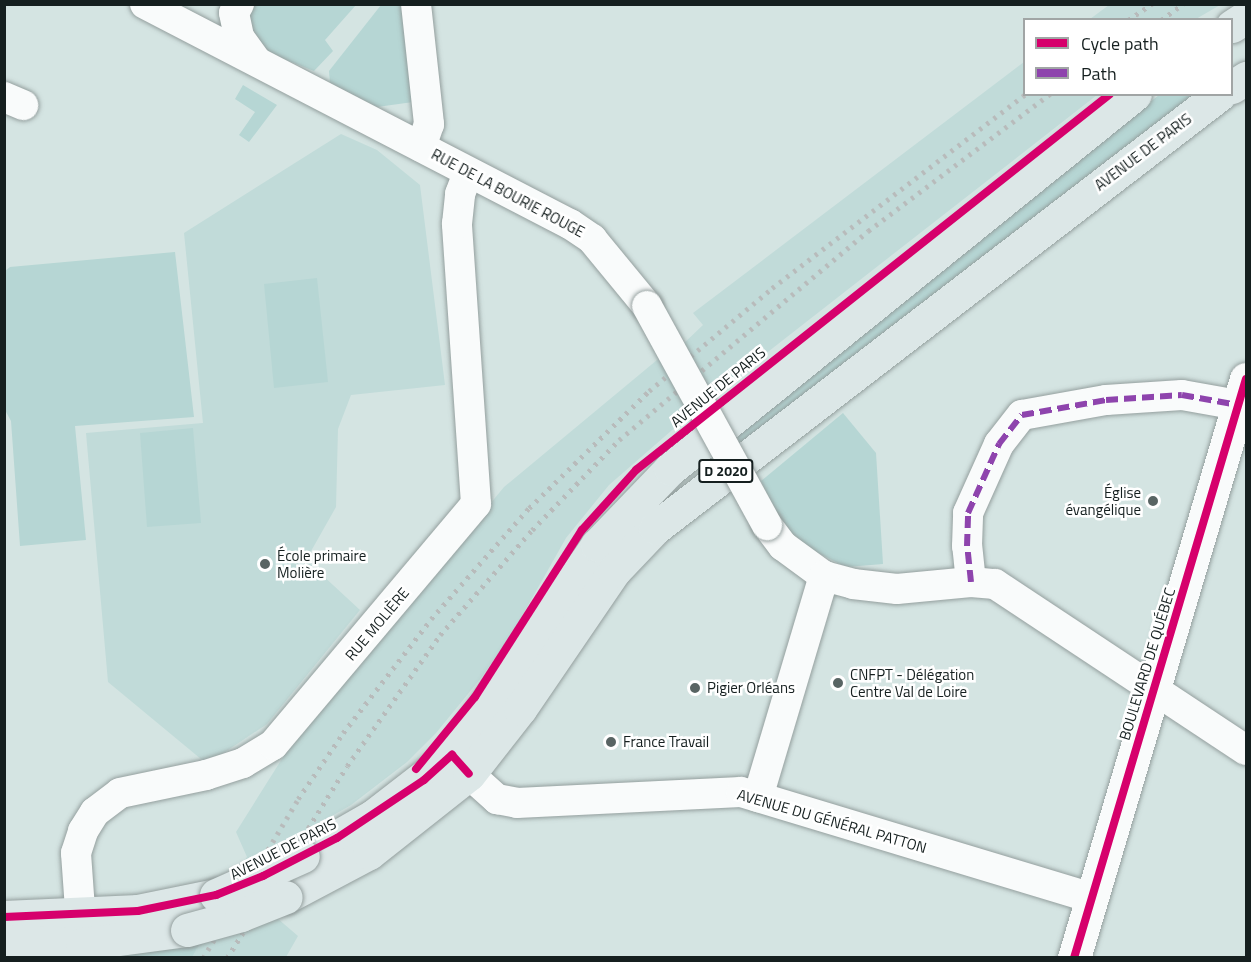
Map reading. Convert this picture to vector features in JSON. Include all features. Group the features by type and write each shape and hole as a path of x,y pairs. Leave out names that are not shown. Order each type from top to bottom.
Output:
{"main road":[{"path":"1233,25 1246,17"},
{"path":"1233,86 1246,78"},
{"name":"AVENUE DE PARIS","path":"4,917 81,930 138,911 216,895 303,856 460,764 500,690 580,567 642,495 714,431 1133,96"},
{"name":"AVENUE DE PARIS","path":"4,941 81,930 187,930 241,915 286,897 369,853 520,709 614,572 656,528 1218,96"},
{"name":"BOULEVARD DE QUÉBEC","path":"1074,957 1242,392"}],"street":[{"name":"RUE DE LA BOURIE ROUGE","path":"145,4 570,224 592,239 647,306 767,525 783,546 824,576 897,589 971,582 995,584 1246,750"},
{"path":"239,4 234,13 239,37 256,60"},
{"path":"416,4 429,124 421,147"},
{"name":"RUE MOLIÈRE","path":"81,930 76,853 83,831 95,812 120,793 206,775 243,763 273,745 476,504 457,224 460,194 468,172"},
{"path":"971,582 967,546 968,513 999,444 1022,415 1106,400 1242,392"},
{"path":"758,797 824,576"},
{"name":"AVENUE DU GÉNÉRAL PATTON","path":"460,764 497,800 517,803 725,791 758,797 1091,898"}],"shaded area":[{"path":"1109,4 1220,5 1198,18 1091,18"},
{"path":"255,5 356,5 325,40 333,51 314,71 261,50 247,20"},
{"path":"381,5 401,5 405,10 413,102 377,107 330,83 329,71"},
{"path":"1023,63 1023,96 1096,96 710,397 609,485 566,538 513,632 481,678 436,733 407,762 351,805 316,825 277,918 298,936 286,957 165,958 247,857 236,832 285,754 504,487 657,360 681,346 703,325 693,313"},
{"path":"243,85 277,105 249,142 239,135 255,112 235,99"},
{"path":"1158,96 1198,96 740,447 734,421 808,372"},
{"path":"341,134 377,150 420,185 445,385 351,395 338,429 336,507 306,560 360,610 267,724 207,764 108,682 86,433 203,423 184,233"},
{"path":"175,252 194,417 75,426 86,540 20,546 11,421 5,410 5,271 10,267"},
{"path":"317,278 328,382 274,388 264,284"},
{"path":"843,413 876,453 883,564 846,567 810,549 781,523 761,481"},
{"path":"193,428 201,523 147,527 140,433"},
{"path":"201,941 192,957 106,958 171,948"}],"railway":[{"path":"1131,18 1152,4"},
{"path":"1164,18 1183,4"},
{"path":"203,958 298,799 343,733 431,619 529,508 649,391 772,288 1023,96"},
{"path":"227,958 347,766 440,635 532,530 619,440 868,231 1047,96"}],"marked path":[{"path":"971,582 967,546 968,513 999,444 1022,415 1106,400 1182,395 1238,405"}],"cycle path":[{"path":"416,769 475,697 582,530 636,470 1107,96"},
{"path":"1074,958 1246,379"},
{"path":"4,917 138,911 216,895 263,876 337,838 424,780 452,755 469,774"}],"place":[{"name":"Église évangélique","path":"1153,501"},
{"name":"École primaire Molière","path":"265,564"},
{"name":"CNFPT - Délégation Centre Val de Loire","path":"838,683"},
{"name":"Pigier Orléans","path":"695,688"},
{"name":"France Travail","path":"611,742"}]}
